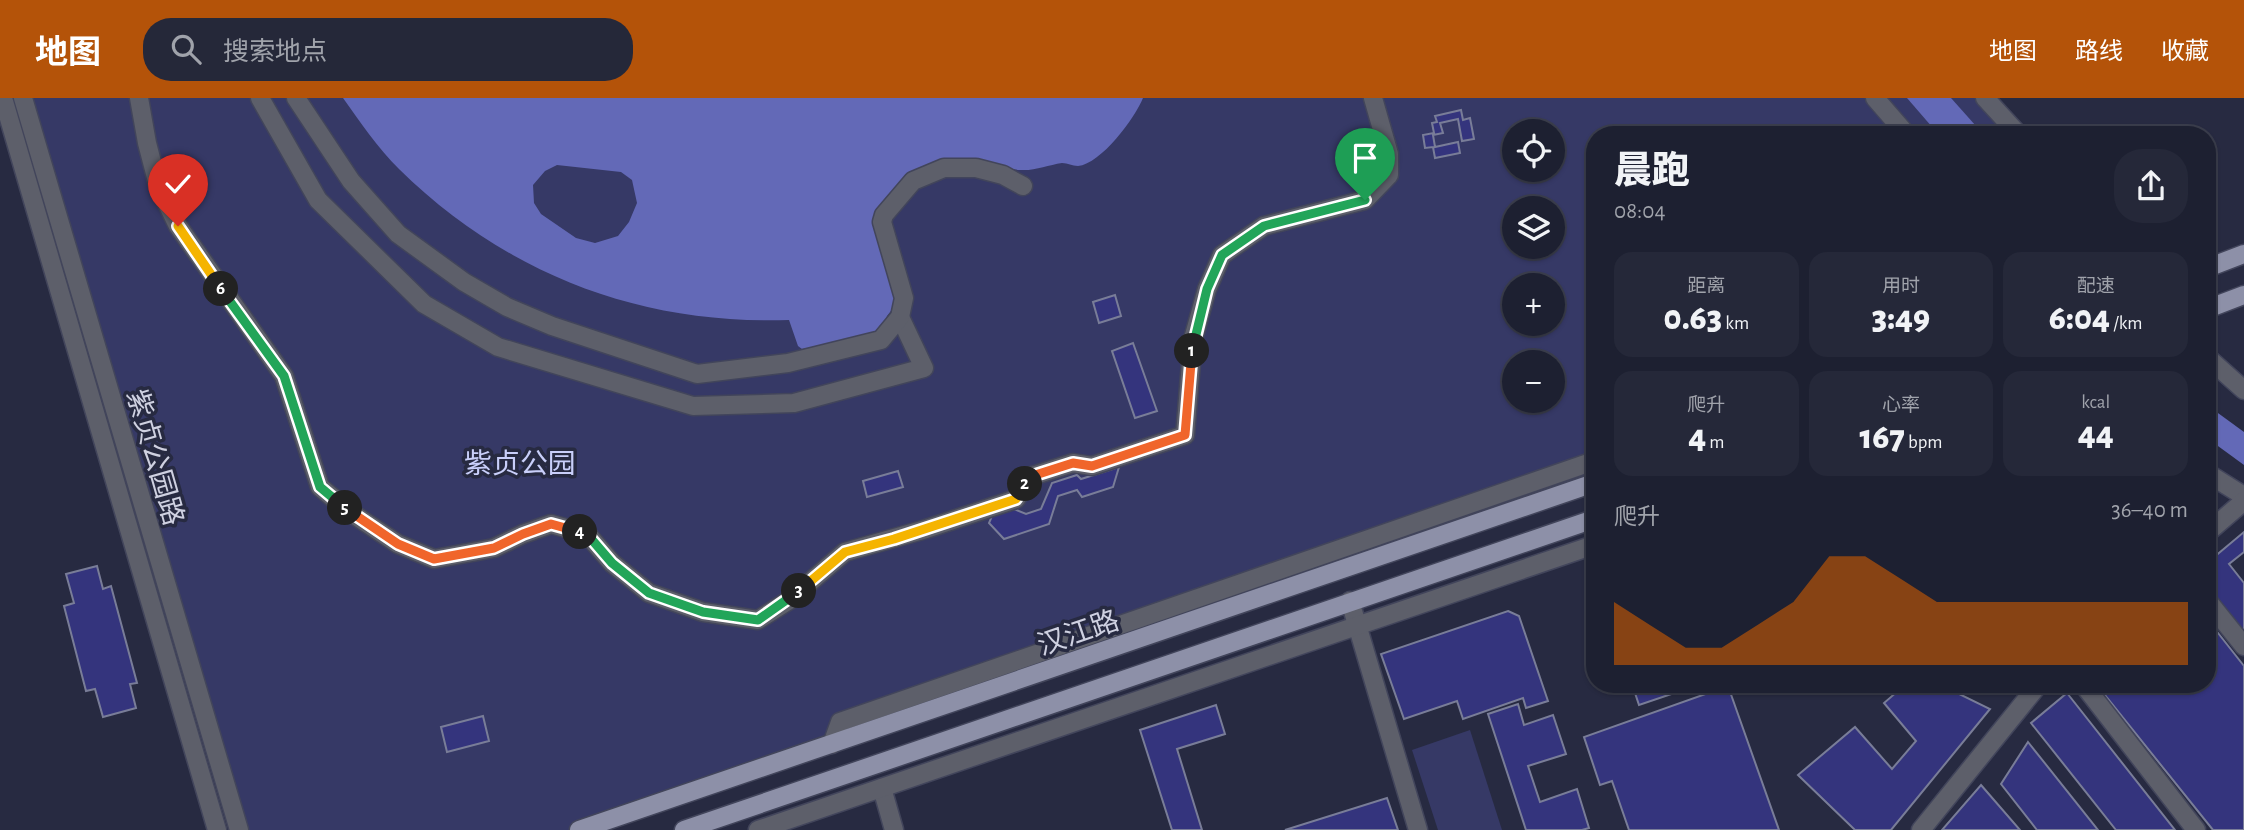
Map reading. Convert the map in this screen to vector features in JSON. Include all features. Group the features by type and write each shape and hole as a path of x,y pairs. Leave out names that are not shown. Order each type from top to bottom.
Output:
{"main road":[{"path":"2216,265 2244,254"},
{"path":"2216,306 2244,295"},
{"name":"汉江路","path":"579,830 1586,487"},
{"path":"684,830 1586,522"}],"street":[{"name":"紫贞公园路","path":"3,98 6,133 217,830"},
{"name":"紫贞公园路","path":"23,98 239,830"},
{"path":"139,98 158,185 178,226 284,376 320,487 350,512 398,544 434,559 494,548 551,524 587,534 612,563 649,593 703,612 758,620 788,601 845,552 1016,499 1029,477 1073,463 1092,466 1185,435 1193,339 1207,289 1222,255 1264,226 1365,200 1373,192 1389,175 1390,154 1373,98"},
{"path":"260,98 318,200 424,304 498,347 693,406 794,403 924,368 900,317"},
{"path":"296,98 351,181 398,234 464,282 508,307 594,342 697,374 788,363 881,340 900,317 904,292 882,222 884,215 913,181 944,168 976,168 1003,175 1023,186"},
{"path":"1875,98 1899,126"},
{"path":"1985,98 2011,126"},
{"path":"6,133 31,126"},
{"path":"2216,365 2244,390"},
{"path":"832,744 839,722 1586,464"},
{"path":"2216,479 2244,499 2216,525"},
{"path":"758,830 1586,548"},
{"path":"1350,601 1418,830"},
{"path":"2216,611 2244,646"},
{"path":"1921,830 2032,693"},
{"path":"2090,693 2196,830"},
{"path":"882,788 894,830"}],"green space":[{"name":"紫贞公园","path":"32,98 1985,98 2011,126 1586,126 1586,485 579,830 246,830"},
{"path":"1470,730 1502,830 1438,830 1412,750"}],"shaded area":[{"path":"343,98 1143,98 1116,139 1087,163 1078,166 1062,163 1020,170 973,160 953,160 941,162 928,170 879,213 901,298 887,316 882,332 870,339 802,349 798,346 789,320 734,319 680,313 628,302 578,286 530,264 484,238 440,206 391,161","holes":["557,165 621,172 632,180 637,203 629,222 618,236 595,243 576,238 541,214 534,203 533,185 545,171"]},
{"path":"1907,98 1951,98 1976,126 1931,126"},
{"path":"2216,412 2244,432 2244,465 2216,445"}],"building":[{"path":"1461,110 1463,120 1470,118 1474,139 1462,141 1458,119 1440,123 1443,133 1433,135 1435,147 1458,142 1460,153 1435,158 1433,147 1425,148 1423,135 1434,133 1432,123 1437,122 1435,116"},
{"path":"1115,295 1121,316 1099,323 1093,302"},
{"path":"1133,343 1157,411 1135,418 1112,351"},
{"path":"1119,467 1113,487 1082,497 1077,490 1058,496 1049,524 1004,539 989,523 992,516 1014,509 1026,514 1041,509 1052,483 1077,475 1081,479"},
{"path":"898,471 903,487 867,497 863,481"},
{"path":"2244,532 2244,552 2229,564 2244,583 2244,635 2216,601 2216,555"},
{"path":"97,566 103,589 111,586 137,683 130,684 136,708 103,717 95,689 86,691 64,606 74,603 66,574"},
{"path":"1508,611 1519,616 1548,701 1526,708 1523,698 1463,719 1457,701 1404,719 1381,654"},
{"path":"2216,630 2244,666 2244,830 2213,830 2103,693 2216,693"},
{"path":"1635,693 1674,693 1639,705"},
{"path":"1708,693 1730,693 1779,830 1629,830 1612,781 1600,785 1584,737"},
{"path":"1896,693 1957,693 1990,709 1891,830 1855,830 1798,775 1855,727 1892,769 1916,741 1884,703"},
{"path":"2067,693 2175,830 2116,830 2031,723"},
{"path":"1518,704 1524,725 1553,715 1566,754 1528,766 1540,802 1577,789 1589,828 1526,830 1488,714"},
{"path":"1216,705 1225,734 1177,749 1202,830 1172,830 1140,730"},
{"path":"483,716 489,741 447,752 441,727"},
{"path":"2028,742 2098,830 2037,830 2001,784"},
{"path":"1981,785 2020,830 1942,830"},
{"path":"1387,798 1398,830 1285,830"}],"route":[{"path":"178,226 284,376 320,487 350,512 398,544 434,559 494,548 551,524 587,534 612,563 649,593 703,612 758,620 788,601 845,552 1016,499 1029,477 1073,463 1092,466 1185,435 1193,339 1207,289 1222,255 1264,226 1365,200"}]}
